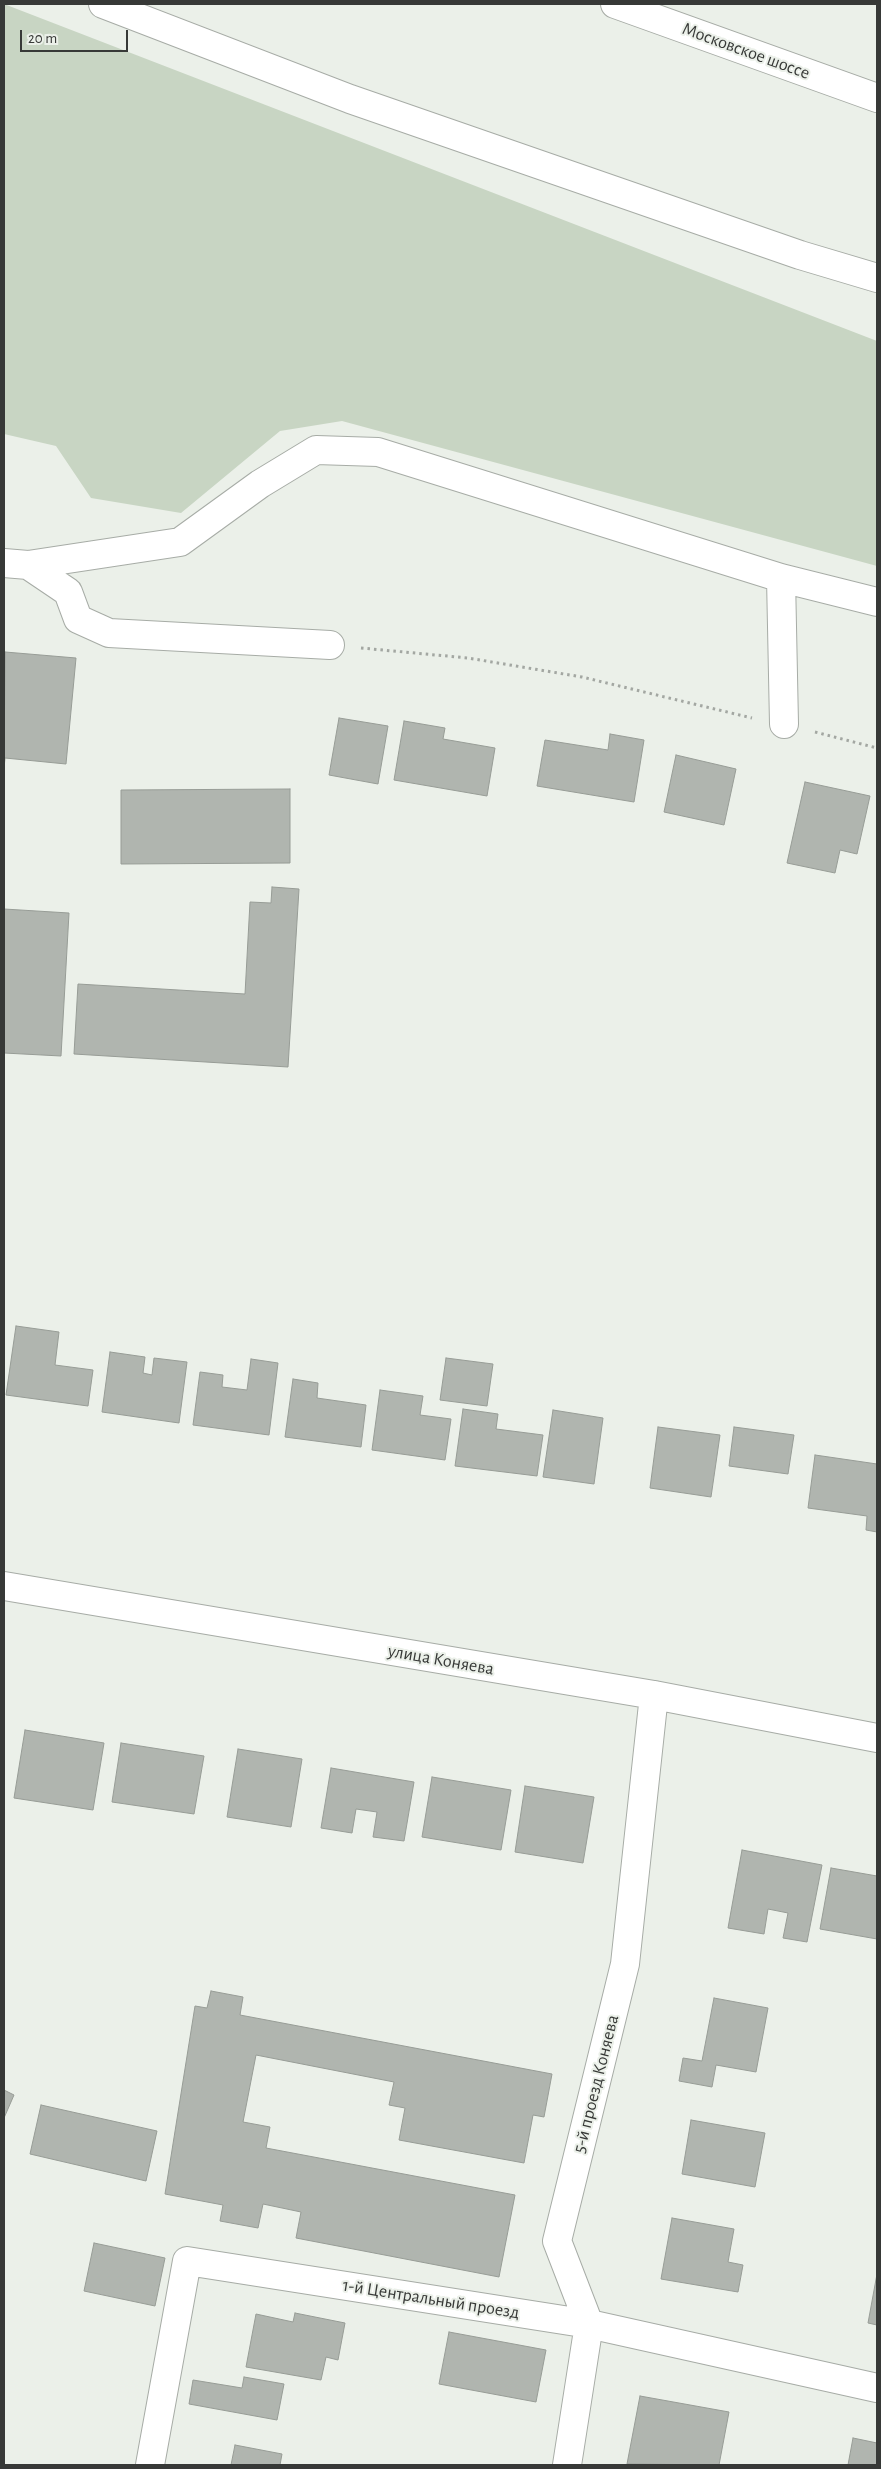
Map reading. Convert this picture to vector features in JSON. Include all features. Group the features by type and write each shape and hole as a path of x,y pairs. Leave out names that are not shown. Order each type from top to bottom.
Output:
{"main road":[{"path":"103,4 350,98 800,255 877,278"},
{"name":"Московское шоссе","path":"615,4 877,98"},
{"path":"16,564 180,542 260,484 316,450 378,452 781,578 877,602"},
{"path":"16,564 68,592 78,619 109,632 330,645"},
{"path":"781,578 784,724"},
{"name":"улица Коняева","path":"4,1586 654,1695 877,1738"},
{"name":"5-й проезд Коняева","path":"567,2465 589,2324 557,2240 625,1964 654,1695"},
{"name":"1-й Центральный проезд","path":"150,2465 187,2261 589,2324 877,2388"}],"path":[{"path":"330,645 468,658 582,677 734,715 784,724 877,748"}],"green space":[{"path":"4,4 877,341 877,566 342,421 280,431 181,513 91,498 56,446 4,434"}],"building":[{"path":"5,652 76,658 66,764 5,758 4,768"},
{"path":"339,718 388,726 378,784 329,775"},
{"path":"404,721 445,728 443,739 495,748 487,796 394,780"},
{"path":"610,734 644,740 634,802 537,786 545,740 608,750"},
{"path":"676,755 736,769 724,825 664,812"},
{"path":"805,782 870,796 857,854 840,850 835,873 787,863"},
{"path":"290,789 290,863 121,864 121,790"},
{"path":"272,887 299,889 288,1067 74,1054 78,984 245,994 250,902 271,903"},
{"path":"4,909 69,913 61,1056 4,1053"},
{"path":"16,1326 59,1332 55,1365 93,1370 88,1406 6,1395"},
{"path":"110,1352 145,1357 143,1373 152,1375 154,1358 187,1362 179,1423 102,1412"},
{"path":"446,1358 493,1364 487,1406 440,1400"},
{"path":"251,1359 278,1363 269,1435 193,1425 200,1372 223,1375 222,1387 247,1390"},
{"path":"293,1379 318,1383 317,1398 366,1405 361,1447 285,1437"},
{"path":"380,1390 423,1396 420,1415 451,1419 445,1460 372,1450"},
{"path":"463,1409 498,1414 496,1429 543,1435 537,1476 455,1466"},
{"path":"553,1410 603,1418 594,1484 543,1477"},
{"path":"658,1427 720,1435 711,1497 650,1488"},
{"path":"734,1427 794,1435 788,1474 729,1466"},
{"path":"815,1455 877,1464 877,1532 866,1530 867,1516 808,1508"},
{"path":"25,1730 104,1743 93,1810 14,1798"},
{"path":"121,1743 204,1756 194,1814 112,1802"},
{"path":"238,1749 302,1759 291,1827 227,1817"},
{"path":"331,1768 414,1782 404,1841 373,1837 377,1812 356,1809 352,1833 321,1828"},
{"path":"432,1777 511,1790 501,1850 422,1837"},
{"path":"525,1786 594,1797 583,1863 515,1852"},
{"path":"742,1850 822,1865 807,1942 783,1938 788,1913 768,1909 764,1934 728,1928"},
{"path":"831,1868 877,1876 877,1939 820,1929"},
{"path":"211,1991 243,1997 240,2015 552,2074 544,2117 533,2115 524,2163 399,2140 405,2108 389,2105 394,2082 256,2055 243,2122 270,2127 266,2148 515,2195 499,2277 296,2238 301,2212 263,2204 258,2228 220,2221 223,2205 165,2194 195,2006 207,2008"},
{"path":"714,1998 768,2008 756,2072 716,2065 712,2087 679,2081 683,2058 702,2061"},
{"path":"4,2090 14,2095 4,2118"},
{"path":"41,2105 157,2131 146,2181 30,2154"},
{"path":"691,2120 765,2133 755,2187 682,2174"},
{"path":"672,2218 734,2229 728,2262 743,2265 738,2292 661,2279"},
{"path":"94,2243 165,2258 155,2306 84,2291"},
{"path":"877,2274 877,2325 868,2323"},
{"path":"295,2313 345,2323 338,2360 326,2357 321,2380 246,2367 256,2314 293,2322"},
{"path":"449,2332 546,2350 536,2402 439,2384"},
{"path":"244,2377 284,2384 277,2420 189,2404 193,2380 242,2388"},
{"path":"640,2396 729,2412 719,2465 627,2464"},
{"path":"853,2438 877,2443 877,2465 848,2465"},
{"path":"235,2445 282,2454 280,2465 231,2465"}]}
